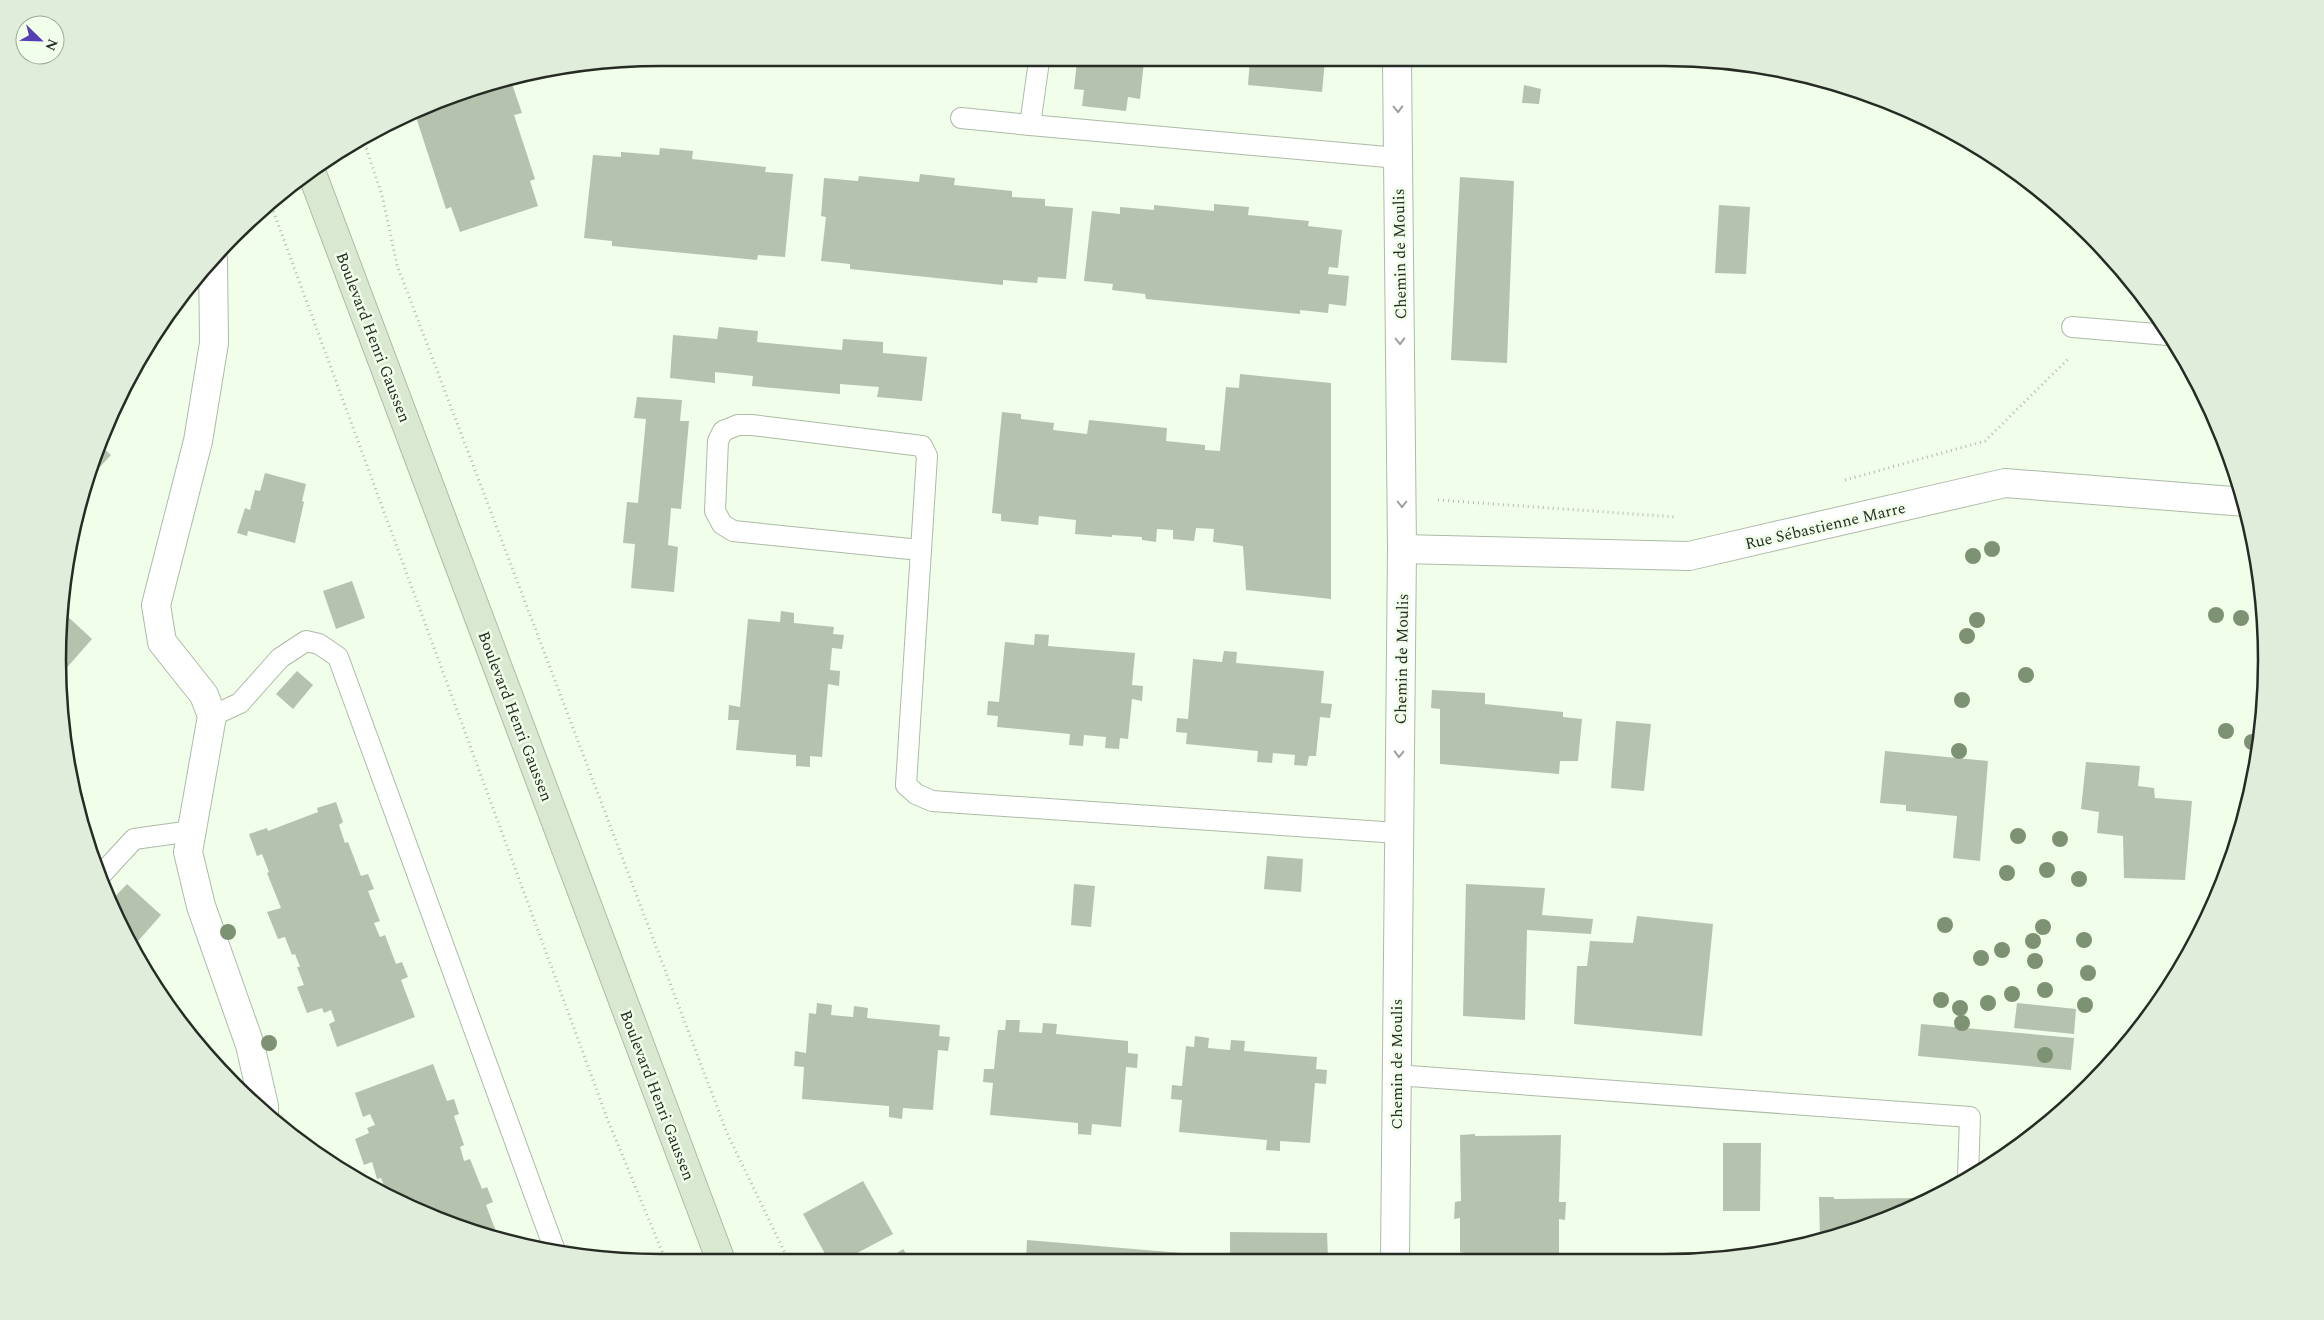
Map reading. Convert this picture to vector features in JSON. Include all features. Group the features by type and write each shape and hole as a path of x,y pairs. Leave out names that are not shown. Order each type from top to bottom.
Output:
{"street":[{"name":"Chemin de Moulis","path":"1395,1254 1402,549 1397,66"},
{"name":"Boulevard Henri Gaussen","path":"314,178 718,1254"},
{"path":"213,270 214,343 198,441 156,605 162,642 204,695 212,716 188,852 200,906 250,1045 263,1100"},
{"name":"Rue Sébastienne Marre","path":"1402,549 1689,556 2005,483 2236,501"}],"lane":[{"path":"1030,125 1038,66"},
{"path":"961,118 1398,158"},
{"path":"2076,327 2161,334"},
{"path":"920,550 733,530 722,524 715,511 718,441 723,431 738,425 752,425 922,446 927,456 928,468 920,550 906,785 916,794 932,801 1398,833"},
{"path":"212,716 240,703 280,658 306,641 319,644 338,657 552,1243"},
{"path":"105,870 134,839 192,831"},
{"path":"1396,1075 1970,1117 1968,1170"}],"path":[{"path":"365,145 382,196 396,265 727,1133 786,1254"},
{"path":"273,211 607,1118 663,1254"},
{"path":"1841,481 1985,441 2076,352 2076,327"},
{"path":"1402,489 1429,499 1677,517"}],"building":[{"path":"1076,66 1143,66 1140,99 1128,97 1126,111 1082,106 1084,90 1074,89"},
{"path":"1250,66 1324,66 1322,92 1248,85"},
{"path":"512,85 522,113 514,115 535,179 530,181 538,206 460,232 451,207 446,209 416,118 469,98"},
{"path":"1524,85 1541,89 1539,104 1522,103"},
{"path":"660,148 693,151 692,159 766,167 765,172 793,174 785,257 758,255 757,260 612,246 612,241 584,238 593,155 621,157 621,152 659,155"},
{"path":"920,174 955,178 954,185 1012,191 1012,197 1045,199 1045,206 1073,208 1066,279 1038,277 1037,283 1003,280 1003,285 850,269 850,264 821,261 826,217 821,216 824,178 858,181 859,176 919,182"},
{"path":"1460,177 1514,181 1507,363 1451,360"},
{"path":"1214,204 1249,207 1248,215 1309,221 1308,226 1342,230 1338,268 1329,267 1328,274 1349,276 1346,306 1329,304 1328,313 1300,310 1300,314 1146,299 1145,294 1112,290 1113,284 1084,281 1092,211 1120,214 1120,207 1154,210 1154,205 1214,211"},
{"path":"1719,205 1750,207 1746,274 1715,273"},
{"path":"719,327 758,331 757,342 842,350 843,339 883,342 883,353 927,357 922,401 877,397 879,387 840,384 840,394 752,386 753,376 715,372 715,383 670,378 673,335 717,339"},
{"path":"1240,374 1331,383 1331,599 1246,590 1243,546 1213,542 1214,529 1196,528 1194,541 1173,539 1173,530 1157,529 1156,542 1142,540 1142,537 1075,534 1076,520 1039,516 1038,525 1001,521 1001,514 992,513 1002,412 1021,414 1021,419 1054,423 1053,430 1087,434 1089,420 1167,428 1166,441 1205,445 1205,450 1220,451 1226,387 1239,388"},
{"path":"637,397 682,400 680,421 689,421 681,509 671,508 668,545 678,547 674,592 631,588 635,544 623,543 627,502 638,503 646,419 634,418"},
{"path":"105,450 111,455 98,469"},
{"path":"265,473 306,484 295,543 248,531 247,536 237,533 245,508 250,510 255,490 260,491"},
{"path":"352,581 365,618 336,629 323,591"},
{"path":"781,611 794,613 794,623 834,627 833,634 844,635 842,649 832,648 830,670 840,671 839,686 828,684 822,757 810,756 810,767 796,766 796,755 736,750 739,720 728,720 729,705 740,707 748,619 780,622"},
{"path":"68,617 92,639 66,668"},
{"path":"1035,634 1049,635 1048,646 1135,653 1132,685 1143,686 1142,701 1132,699 1128,739 1120,738 1119,749 1105,748 1106,737 1084,735 1083,746 1069,745 1070,734 997,727 998,716 987,715 988,701 999,702 1005,642 1034,645"},
{"path":"1224,651 1237,652 1236,663 1324,671 1321,703 1332,704 1330,718 1320,717 1316,756 1309,756 1307,766 1294,765 1295,755 1273,753 1272,763 1257,762 1258,751 1186,744 1187,733 1176,732 1177,718 1188,719 1193,659 1222,662"},
{"path":"297,671 313,685 293,709 276,694"},
{"path":"1432,690 1485,693 1485,704 1563,712 1563,717 1582,719 1578,761 1560,761 1559,774 1440,764 1440,709 1431,708"},
{"path":"1616,721 1651,724 1644,791 1611,788"},
{"path":"1885,751 1988,761 1980,861 1953,858 1957,816 1906,811 1906,805 1880,803"},
{"path":"2086,762 2140,766 2138,786 2154,788 2155,798 2192,801 2185,880 2124,878 2123,836 2097,833 2099,812 2081,809"},
{"path":"336,802 343,822 339,825 345,843 348,842 361,876 368,874 374,889 368,891 380,921 374,923 380,937 385,935 396,964 402,962 408,977 401,980 415,1017 337,1047 329,1024 335,1021 331,1010 324,1013 322,1008 307,1013 297,987 304,985 297,967 300,967 295,954 292,955 285,937 278,939 267,912 281,908 267,873 269,872 262,854 257,856 249,834 267,828 268,831 318,812 317,808"},
{"path":"1267,856 1303,859 1301,892 1264,889"},
{"path":"127,884 161,915 137,942 127,923 115,896"},
{"path":"1074,884 1095,886 1091,927 1071,925"},
{"path":"1466,884 1545,888 1542,915 1593,919 1591,934 1527,930 1525,1020 1463,1016"},
{"path":"1637,916 1713,924 1702,1036 1574,1024 1577,966 1587,966 1590,941 1633,943"},
{"path":"817,1003 832,1005 831,1015 853,1017 854,1006 868,1008 867,1018 940,1025 939,1036 950,1037 948,1051 938,1050 933,1110 903,1108 902,1119 889,1117 889,1106 802,1099 804,1067 794,1066 795,1051 806,1053 809,1013 816,1014"},
{"path":"2017,1003 2076,1009 2074,1034 2014,1028"},
{"path":"1006,1020 1020,1020 1019,1032 1042,1033 1043,1023 1057,1024 1056,1034 1128,1041 1128,1053 1138,1054 1137,1068 1126,1067 1121,1127 1092,1124 1091,1135 1078,1134 1078,1123 990,1115 993,1083 983,1082 984,1069 994,1069 998,1030 1005,1030"},
{"path":"1921,1024 2074,1038 2071,1070 1918,1056"},
{"path":"1195,1036 1209,1038 1208,1048 1230,1050 1231,1040 1245,1041 1244,1051 1317,1057 1316,1069 1327,1070 1326,1084 1315,1083 1310,1143 1280,1141 1280,1151 1266,1150 1267,1140 1179,1132 1182,1100 1171,1099 1172,1085 1182,1086 1186,1046 1194,1047"},
{"path":"433,1064 447,1101 454,1099 459,1114 454,1116 464,1145 460,1147 464,1161 470,1159 482,1189 487,1187 493,1202 486,1205 496,1231 433,1209 397,1193 384,1186 381,1178 377,1179 372,1162 364,1165 355,1139 369,1133 367,1128 375,1125 370,1114 363,1117 355,1093"},
{"path":"1460,1135 1561,1135 1559,1202 1566,1202 1565,1220 1559,1219 1559,1254 1464,1254 1460,1252 1460,1218 1454,1219 1455,1202 1461,1201"},
{"path":"1723,1143 1761,1143 1760,1211 1723,1211"},
{"path":"863,1181 893,1234 855,1254 825,1254 803,1214"},
{"path":"1819,1197 1834,1197 1834,1199 1916,1198 1891,1209 1820,1233"},
{"path":"1230,1232 1327,1233 1328,1254 1230,1254"},
{"path":"1027,1240 1193,1254 1026,1254"},
{"path":"903,1249 907,1254 896,1254"}]}
